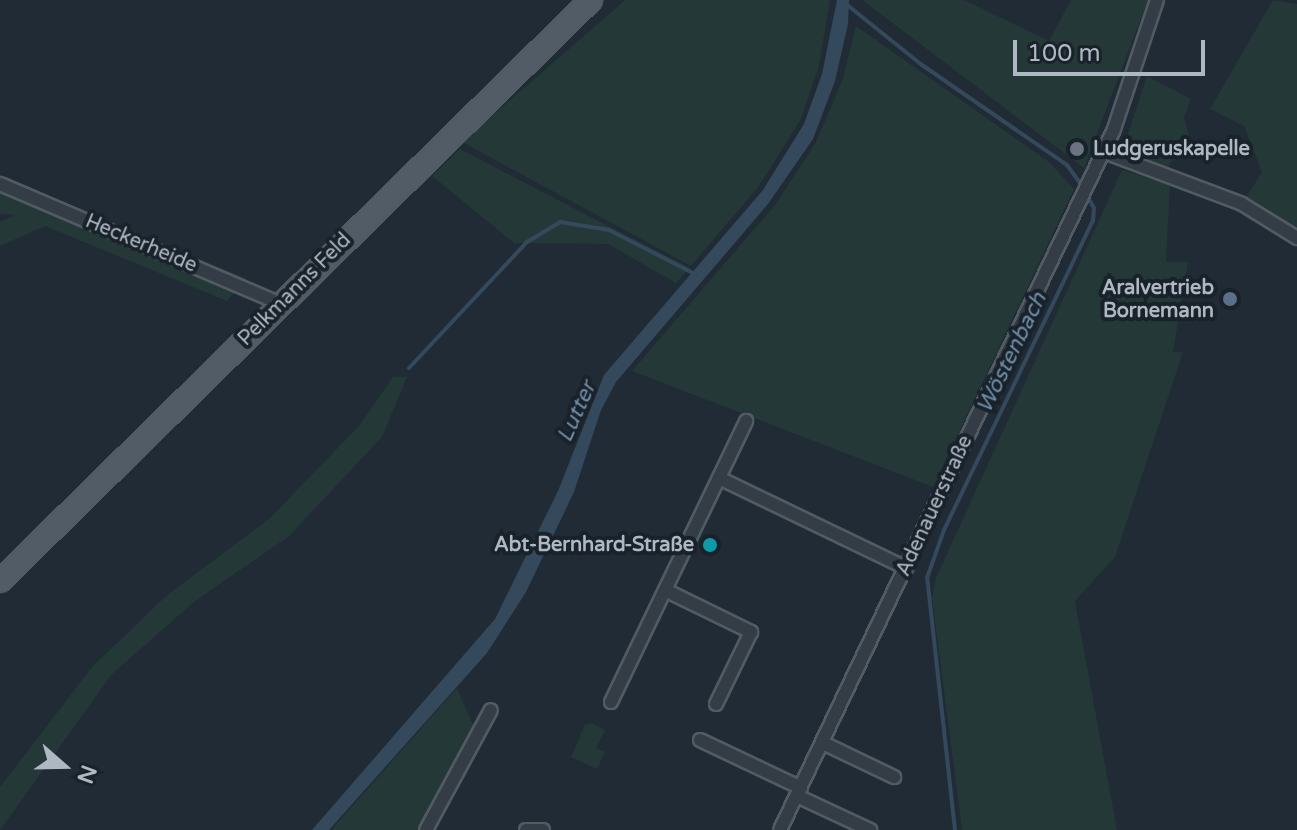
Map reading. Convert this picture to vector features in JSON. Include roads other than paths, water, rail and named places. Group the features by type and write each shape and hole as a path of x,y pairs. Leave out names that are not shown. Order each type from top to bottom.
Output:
{"main road":[{"name":"Pelkmanns Feld","path":"0,581 591,0"}],"street":[{"name":"Adenauerstraße","path":"780,830 1104,152 1157,0"},
{"path":"1104,152 1242,204 1297,238"},
{"name":"Heckerheide","path":"0,184 281,304"},
{"path":"611,702 746,421"},
{"path":"719,478 906,568"},
{"path":"665,590 751,632 716,704"},
{"path":"426,830 491,710"},
{"path":"700,740 870,830"},
{"path":"823,743 894,777"},
{"path":"526,830 543,830"}],"water":[{"path":"837,0 849,0 848,24 835,81 813,139 768,204 616,382 601,410 574,492 526,592 487,653 329,830 312,830 495,619 558,491 604,375 763,190 804,124 822,74"}],"waterway":[{"name":"Wöstenbach","path":"846,4 922,65 1067,165 1082,186"},
{"name":"Wöstenbach","path":"955,830 927,578 944,530 1093,221 1094,208 1086,194"},
{"path":"409,368 527,242 560,222 609,230 695,274"}],"place":[{"name":"Ludgeruskapelle","path":"1077,149"},
{"name":"Aralvertrieb Bornemann","path":"1230,299"},
{"name":"Abt-Bernhard-Straße","path":"710,545"}],"water label":[{"name":"Lutter","path":"577,412"}]}
